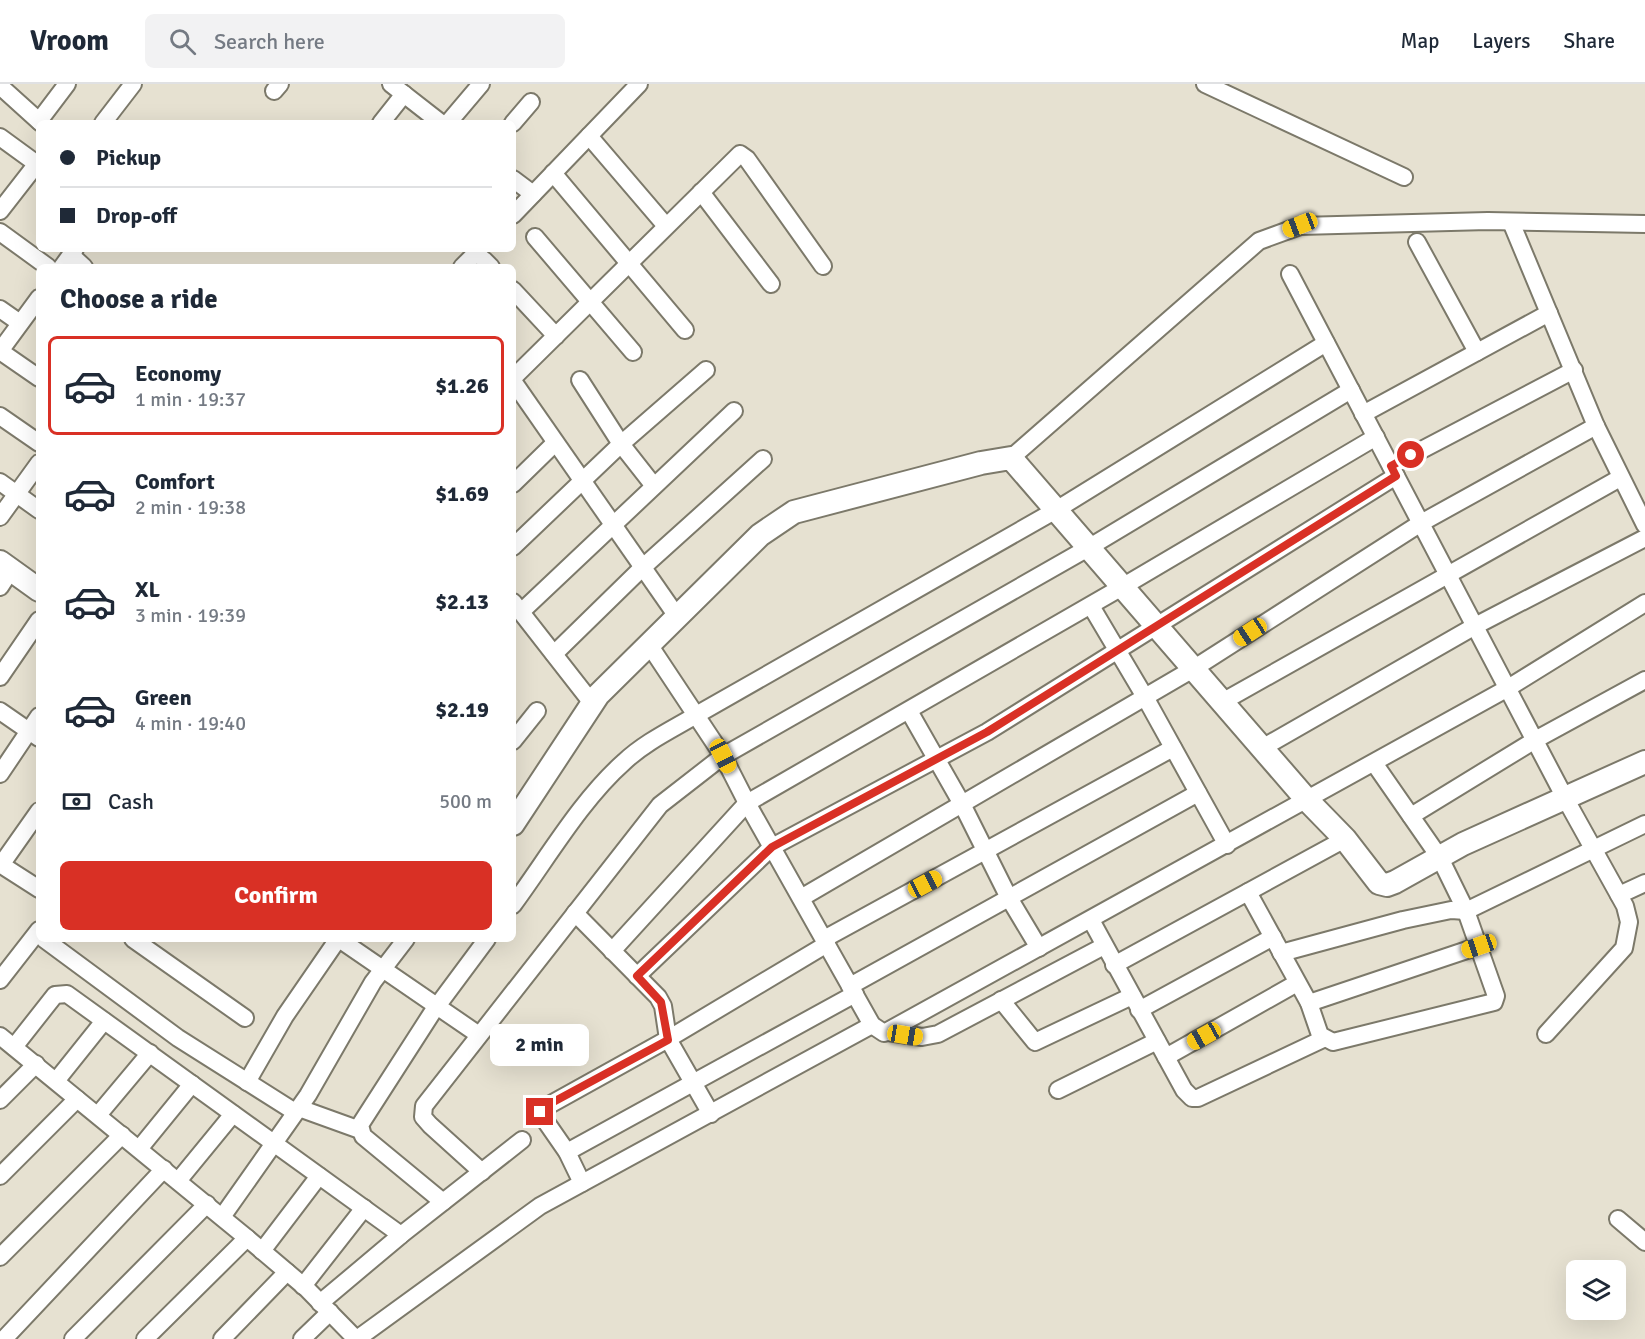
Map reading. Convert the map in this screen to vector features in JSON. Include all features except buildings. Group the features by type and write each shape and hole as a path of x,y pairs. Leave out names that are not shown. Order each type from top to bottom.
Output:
{"street":[{"path":"41,120 67,84"},
{"path":"105,120 133,84"},
{"path":"451,120 481,84"},
{"path":"1209,85 1404,177"},
{"path":"0,86 38,120"},
{"path":"516,212 589,136 631,87"},
{"path":"382,120 398,89 437,120"},
{"path":"516,120 531,102"},
{"path":"589,136 666,226"},
{"path":"0,137 36,161"},
{"path":"516,383 556,336 736,156 743,154 823,266"},
{"path":"0,211 5,193 36,164"},
{"path":"553,173 685,330"},
{"path":"516,181 533,194"},
{"path":"701,192 771,284"},
{"path":"516,819 592,703 676,615 760,535 794,512 981,463 1011,458 1259,241 1300,225 1511,222 1645,225"},
{"path":"1511,222 1596,426 1645,525"},
{"path":"0,232 44,264"},
{"path":"535,237 633,352"},
{"path":"1417,242 1477,352"},
{"path":"471,264 485,259"},
{"path":"1290,274 1565,798 1619,895 1629,922 1624,948 1546,1034"},
{"path":"516,294 556,336"},
{"path":"36,302 0,351 36,376"},
{"path":"0,309 21,323"},
{"path":"1363,414 1549,313"},
{"path":"516,901 589,801 624,762 698,714 1056,510 1326,343"},
{"path":"516,544 621,444 706,370"},
{"path":"637,976 772,847 987,732 1156,626 1394,471 1574,370"},
{"path":"580,380 621,444 654,486"},
{"path":"516,388 676,615"},
{"path":"482,1172 430,1125 422,1112 424,1106 660,805 723,756 1088,548 1351,390"},
{"path":"592,703 517,607 611,525 734,411"},
{"path":"0,416 36,441"},
{"path":"801,898 1193,669 1421,523 1596,426"},
{"path":"612,951 747,803 1090,606 1376,437"},
{"path":"516,479 555,443"},
{"path":"1011,458 1307,800 1345,839 1379,883 1387,885 1565,798 1645,762"},
{"path":"554,654 642,568 763,459"},
{"path":"0,517 36,467"},
{"path":"1222,702 1620,478"},
{"path":"0,482 36,508"},
{"path":"1262,748 1475,626 1645,538"},
{"path":"4,573 36,589"},
{"path":"888,1032 1508,688 1645,603"},
{"path":"1090,606 1145,697 1227,845"},
{"path":"0,677 36,624"},
{"path":"648,643 698,714 723,756 872,1025 884,1033 931,1036 1104,946"},
{"path":"1411,816 1535,740 1645,680"},
{"path":"0,711 34,734 0,774"},
{"path":"516,737 537,711"},
{"path":"909,711 962,804 1009,898 1039,948"},
{"path":"582,1183 567,1152 542,1116 542,1109 668,1040 825,942 986,850 1173,748"},
{"path":"1091,920 1166,1058 1188,1094 1198,1098 1323,1039 1333,1042 1491,1005 1496,996 1466,911 1440,858 1374,763"},
{"path":"567,1152 693,1082 1009,898 1198,793"},
{"path":"36,815 0,865 36,887"},
{"path":"1281,953 1412,918 1451,910 1466,911 1645,824"},
{"path":"1114,965 1345,839"},
{"path":"1619,895 1645,883"},
{"path":"1248,892 1308,1003 1323,1039"},
{"path":"575,913 661,1002 668,1040 711,1114"},
{"path":"1001,1000 1035,1042 1136,1003 1273,937"},
{"path":"0,980 36,940"},
{"path":"49,942 178,1038 247,1082 297,1110 360,1130"},
{"path":"137,942 245,1018"},
{"path":"247,1082 285,1016 336,942"},
{"path":"342,942 478,1035"},
{"path":"222,1217 297,1110 382,970 404,942"},
{"path":"443,1202 363,1136 360,1130 361,1119 436,1007 485,942"},
{"path":"1308,1003 1479,946"},
{"path":"1166,1058 1297,983"},
{"path":"14,1047 56,995 61,993 150,1053 401,1235"},
{"path":"56,1081 104,1021"},
{"path":"0,1036 287,1272 356,1339 540,1206 872,1025"},
{"path":"1058,1090 1157,1041"},
{"path":"98,1115 150,1053"},
{"path":"0,1100 36,1064"},
{"path":"139,1149 192,1084"},
{"path":"0,1176 78,1099"},
{"path":"178,1181 233,1114"},
{"path":"0,1257 122,1135"},
{"path":"302,1339 325,1308 401,1235 522,1140"},
{"path":"4,1337 164,1169"},
{"path":"262,1251 320,1176"},
{"path":"73,1339 207,1204"},
{"path":"303,1286 364,1208"},
{"path":"1618,1219 1645,1242"},
{"path":"145,1339 247,1238"},
{"path":"222,1339 287,1272"}],"route":[{"path":"540,1112 544,1107 668,1040 663,1006 658,997 637,976 772,847 987,732 1396,476 1391,466 1411,455"}]}
